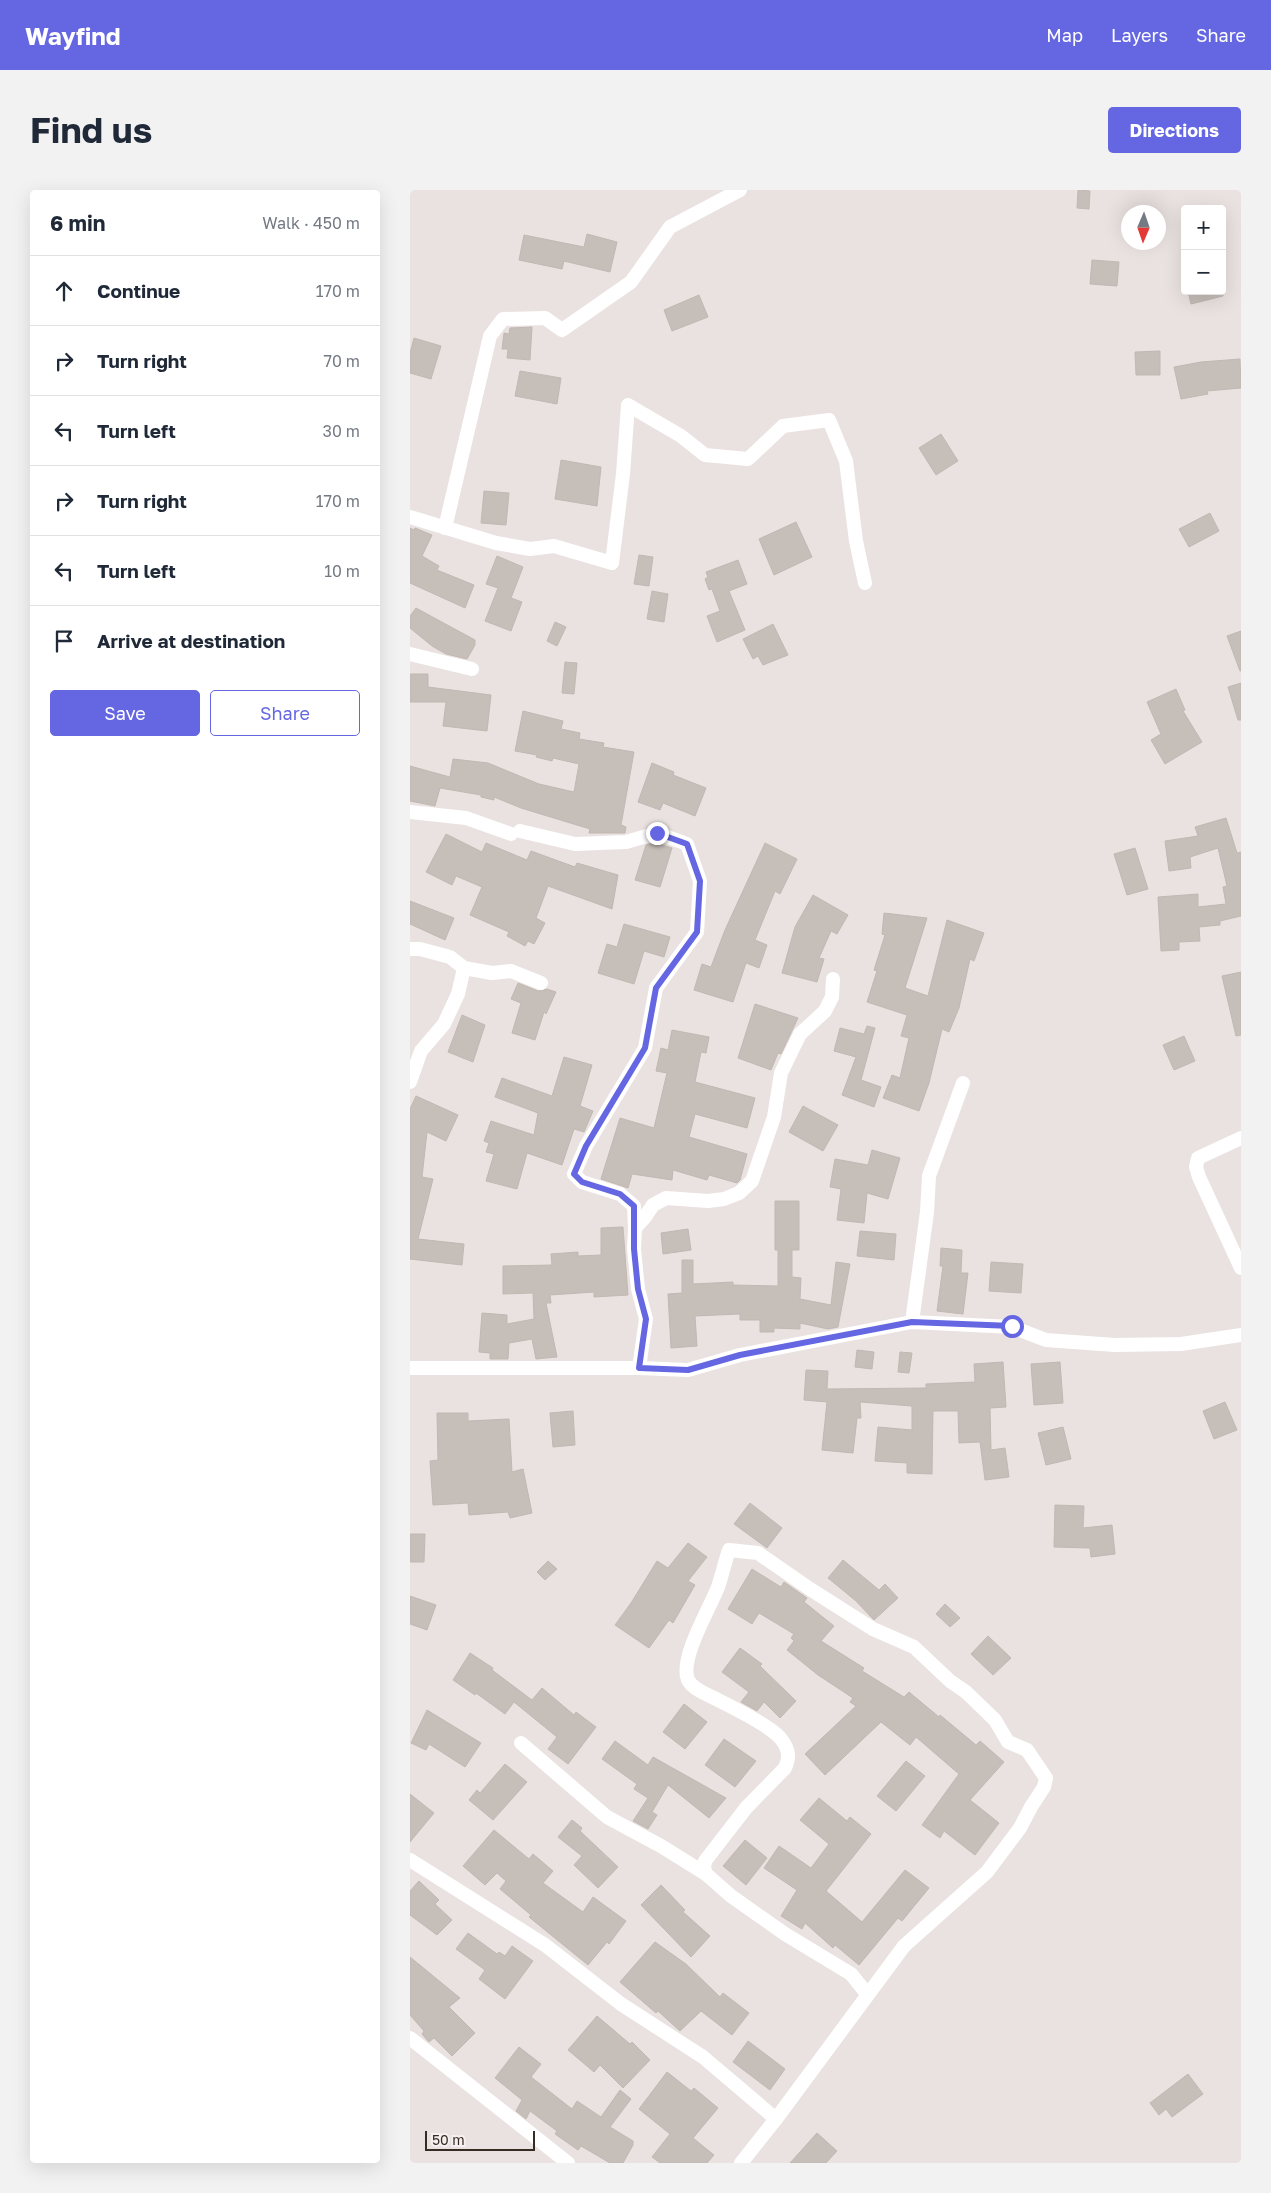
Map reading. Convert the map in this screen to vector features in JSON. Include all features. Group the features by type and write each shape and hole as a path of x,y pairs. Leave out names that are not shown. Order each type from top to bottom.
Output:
{"street":[{"path":"445,528 490,336 503,319 545,318 562,330 631,282 670,227 740,190"},
{"path":"410,517 496,543 530,549 554,546 612,563 623,474 628,405 681,436 705,455 748,459 783,426 829,420 846,461 856,541 865,583"},
{"path":"410,654 472,669"},
{"path":"410,812 466,818 516,833 575,844 626,842 657,833 687,844 700,881 697,932 656,988 645,1048 586,1146 574,1174 582,1182 620,1194 634,1206 634,1249 638,1289 646,1319 639,1368"},
{"path":"410,949 450,957 464,968 492,973 511,971 541,982"},
{"path":"410,1082 422,1051 444,1024 458,994 464,968"},
{"path":"635,1228 646,1217 652,1205 666,1198 708,1201 724,1199 739,1193 752,1181 774,1117 781,1073 800,1034 825,1012 832,997 833,979"},
{"path":"912,1322 927,1212 929,1176 963,1083"},
{"path":"1241,1138 1198,1158 1196,1167 1241,1268"},
{"path":"410,1368 639,1368 688,1370 740,1355 912,1322 1012,1326 1046,1340 1115,1344 1181,1344 1241,1335"},
{"path":"706,1874 704,1868 705,1861 746,1808 785,1768 789,1760 788,1750 780,1738 721,1701 696,1688 688,1680 687,1668 690,1651 718,1587 729,1550 758,1553 873,1629 914,1648 950,1681 966,1692 995,1720 1008,1742 1027,1750 1046,1778 1044,1787 1031,1806 1020,1828 987,1872 904,1946 776,2119 741,2163"},
{"path":"520,1744 607,1817 661,1846 706,1874 731,1896 785,1934 851,1974 868,1995"},
{"path":"410,1860 546,1945 621,2004 703,2057 776,2119"},
{"path":"410,2038 568,2163"}],"building":[{"path":"1078,190 1090,191 1089,209 1077,208"},
{"path":"587,234 617,242 610,272 564,261 562,269 519,260 524,235 584,247"},
{"path":"1092,260 1119,262 1117,286 1090,284"},
{"path":"699,295 708,317 672,331 664,310"},
{"path":"1189,295 1223,295 1223,296 1191,304"},
{"path":"532,327 530,360 507,358 508,349 502,349 504,333 509,334 510,328"},
{"path":"414,338 441,346 431,379 410,373 410,353"},
{"path":"1160,351 1160,375 1136,375 1135,352"},
{"path":"1240,359 1241,388 1207,391 1208,394 1181,399 1174,367 1201,362"},
{"path":"520,371 561,378 557,404 515,396"},
{"path":"941,434 958,461 936,475 919,448"},
{"path":"561,460 601,467 597,506 555,499"},
{"path":"484,491 509,493 506,525 481,523"},
{"path":"1210,513 1219,531 1189,547 1179,529"},
{"path":"796,522 812,557 774,575 759,539"},
{"path":"410,528 414,530 415,528 432,535 422,556 439,566 437,570 474,585 465,608 410,583"},
{"path":"639,555 653,557 649,586 634,584"},
{"path":"497,556 523,567 511,598 522,602 511,631 485,621 498,588 486,584"},
{"path":"738,560 747,584 729,591 745,630 717,642 707,616 720,611 712,589 709,590 705,579 708,577 706,572"},
{"path":"652,591 668,594 664,622 647,619"},
{"path":"416,608 475,640 475,645 467,659 446,654 432,646 410,628 410,616"},
{"path":"555,622 566,627 557,646 547,641"},
{"path":"773,624 788,655 763,665 758,656 753,659 743,639"},
{"path":"1241,631 1241,671 1240,671 1227,636"},
{"path":"565,662 577,663 574,694 562,693"},
{"path":"410,674 428,674 428,687 491,695 487,731 443,726 446,702 410,702"},
{"path":"1241,683 1241,720 1238,720 1228,687"},
{"path":"1176,689 1185,710 1183,711 1202,742 1165,764 1151,740 1161,734 1147,702"},
{"path":"523,711 563,721 561,729 580,733 579,739 604,743 603,747 634,752 621,825 626,827 625,833 589,833 590,829 521,808 494,797 494,800 481,797 481,795 440,788 435,806 410,801 410,766 450,777 453,759 488,763 539,784 574,792 579,764 553,758 552,761 536,757 537,755 515,751"},
{"path":"652,763 674,772 673,775 706,788 695,816 663,803 660,810 638,802"},
{"path":"1226,818 1237,853 1241,852 1241,916 1220,921 1220,925 1199,927 1200,941 1179,942 1179,950 1161,951 1158,897 1198,894 1198,907 1226,904 1223,887 1227,886 1218,848 1190,857 1191,868 1169,871 1165,841 1198,836 1195,827"},
{"path":"446,834 482,852 486,843 527,860 531,851 575,867 577,863 618,875 612,909 548,886 536,918 545,923 534,944 528,941 525,946 507,936 509,932 470,915 482,887 456,876 452,885 426,872"},
{"path":"655,843 672,848 660,887 635,880 646,845"},
{"path":"765,843 797,859 780,894 775,891 755,940 767,945 759,968 746,963 733,1002 694,990 702,964 711,967 725,930"},
{"path":"1135,848 1148,889 1127,895 1114,854"},
{"path":"813,895 848,915 837,934 831,931 819,958 824,959 817,982 782,973 795,927"},
{"path":"410,901 454,918 445,940 410,924"},
{"path":"884,913 927,918 905,988 928,996 947,920 984,933 974,961 970,959 959,1008 949,1032 942,1029 929,1083 919,1111 883,1098 892,1075 900,1078 909,1038 901,1036 907,1015 867,1002 877,971 874,970 885,935 882,934"},
{"path":"624,924 670,937 664,957 644,951 634,984 598,973 607,944 617,947"},
{"path":"1241,972 1241,1035 1236,1036 1222,976"},
{"path":"518,983 538,991 547,989 556,992 546,1014 544,1012 535,1040 512,1033 521,1003 511,999"},
{"path":"755,1004 798,1018 781,1054 778,1053 771,1070 738,1058"},
{"path":"462,1015 485,1025 473,1062 448,1052"},
{"path":"867,1026 875,1028 861,1080 881,1087 874,1107 842,1095 856,1057 834,1051 840,1028 864,1034"},
{"path":"672,1030 709,1037 706,1053 701,1052 695,1082 755,1098 747,1128 695,1114 689,1137 747,1154 740,1180 737,1183 709,1175 707,1180 673,1170 672,1180 632,1174 628,1188 601,1179 620,1118 654,1128 667,1073 656,1071 661,1048 668,1050"},
{"path":"1184,1036 1195,1061 1174,1070 1163,1045"},
{"path":"564,1057 592,1065 580,1106 593,1111 584,1132 574,1129 562,1165 527,1153 517,1189 486,1181 494,1154 486,1152 489,1143 484,1141 491,1121 534,1135 538,1113 495,1097 502,1078 552,1096"},
{"path":"416,1096 458,1115 446,1141 427,1132 422,1177 433,1179 418,1239 464,1244 462,1265 410,1259 410,1109"},
{"path":"803,1106 838,1125 823,1151 789,1132"},
{"path":"872,1150 900,1158 888,1199 867,1193 864,1223 837,1220 841,1189 830,1187 835,1159 868,1165"},
{"path":"775,1201 799,1201 799,1250 792,1250 792,1277 801,1278 800,1299 831,1305 836,1262 850,1264 838,1327 828,1329 800,1323 800,1329 774,1328 774,1332 760,1332 760,1320 740,1320 740,1314 695,1316 697,1346 671,1348 668,1294 682,1293 682,1260 693,1260 693,1284 733,1282 733,1285 778,1286 778,1250 775,1250"},
{"path":"623,1227 628,1295 594,1297 594,1292 550,1295 551,1303 546,1303 557,1357 536,1359 532,1339 509,1343 508,1359 490,1359 490,1353 479,1352 482,1313 507,1315 507,1324 534,1319 533,1293 503,1294 503,1266 552,1265 551,1254 578,1252 578,1256 601,1255 601,1228"},
{"path":"688,1229 691,1250 663,1254 661,1233"},
{"path":"860,1231 896,1234 894,1260 857,1256"},
{"path":"941,1248 962,1250 961,1273 968,1273 963,1314 937,1311 943,1266 940,1266"},
{"path":"991,1262 1023,1264 1021,1293 989,1291"},
{"path":"857,1350 874,1352 872,1369 855,1367"},
{"path":"900,1352 912,1353 909,1373 898,1372"},
{"path":"1003,1362 1006,1407 990,1408 991,1450 1005,1448 1009,1477 985,1480 980,1442 959,1443 958,1411 933,1411 932,1474 907,1473 907,1463 875,1461 878,1427 912,1430 912,1406 860,1402 861,1418 857,1418 853,1453 822,1450 827,1402 804,1400 806,1370 828,1371 827,1389 926,1388 926,1384 975,1382 974,1364"},
{"path":"1060,1362 1063,1403 1034,1405 1031,1364"},
{"path":"1225,1402 1237,1430 1214,1439 1203,1411"},
{"path":"573,1411 575,1445 553,1447 550,1413"},
{"path":"437,1413 468,1413 468,1421 509,1419 512,1472 523,1469 532,1513 510,1518 508,1512 469,1515 468,1503 433,1505 430,1461 438,1460"},
{"path":"1063,1427 1071,1459 1046,1465 1038,1433"},
{"path":"750,1503 782,1528 767,1548 734,1524"},
{"path":"1055,1505 1084,1506 1083,1528 1112,1525 1115,1554 1091,1557 1090,1548 1054,1547"},
{"path":"410,1534 425,1534 424,1562 410,1562"},
{"path":"688,1543 707,1557 688,1581 695,1585 673,1623 669,1620 649,1648 615,1625 657,1561 668,1568"},
{"path":"843,1560 879,1590 885,1584 898,1598 874,1620 856,1601 828,1578"},
{"path":"548,1561 557,1569 545,1580 537,1572"},
{"path":"752,1569 781,1587 784,1582 807,1598 804,1602 834,1626 821,1641 864,1668 862,1671 904,1697 909,1692 976,1745 980,1741 1004,1762 970,1800 999,1823 975,1855 944,1831 940,1838 922,1825 959,1774 916,1737 910,1745 881,1722 825,1775 805,1754 856,1706 850,1702 853,1698 818,1675 787,1650 794,1641 791,1638 794,1634 759,1613 752,1624 728,1609"},
{"path":"410,1596 436,1605 427,1630 410,1624"},
{"path":"945,1604 960,1618 950,1627 936,1614"},
{"path":"988,1636 1011,1658 993,1675 971,1654"},
{"path":"740,1648 762,1664 760,1666 796,1701 780,1718 764,1702 757,1711 741,1702 749,1692 722,1672"},
{"path":"470,1653 493,1668 492,1670 532,1700 542,1688 574,1715 576,1712 596,1727 568,1764 548,1749 557,1737 514,1702 505,1714 476,1693 475,1695 453,1680"},
{"path":"684,1704 707,1722 685,1749 663,1732"},
{"path":"427,1710 481,1743 465,1767 429,1744 426,1750 411,1743"},
{"path":"724,1739 756,1761 735,1787 705,1765"},
{"path":"615,1741 648,1765 653,1757 726,1798 709,1818 668,1785 652,1812 657,1815 648,1829 633,1821 648,1798 634,1789 637,1784 602,1759"},
{"path":"906,1761 925,1776 896,1811 877,1796"},
{"path":"505,1764 527,1782 493,1820 469,1800 477,1790 480,1793"},
{"path":"410,1794 434,1813 410,1842"},
{"path":"819,1798 847,1821 850,1817 871,1834 826,1891 862,1922 905,1870 929,1888 902,1921 898,1918 859,1965 835,1945 833,1948 805,1923 802,1929 781,1916 797,1890 764,1868 779,1846 811,1868 829,1844 800,1820"},
{"path":"572,1820 582,1828 580,1831 618,1867 598,1888 574,1865 582,1856 558,1837"},
{"path":"494,1830 529,1859 533,1854 553,1871 543,1883 583,1912 593,1897 626,1921 609,1944 607,1942 588,1965 529,1917 531,1915 500,1889 506,1881 497,1873 485,1885 463,1866"},
{"path":"745,1840 767,1858 746,1885 723,1866"},
{"path":"419,1881 439,1900 435,1904 452,1920 437,1935 410,1915 410,1891"},
{"path":"661,1885 685,1910 683,1912 710,1936 691,1957 641,1905"},
{"path":"468,1933 497,1954 499,1952 505,1956 512,1946 533,1961 505,1999 479,1979 485,1970 456,1949"},
{"path":"655,1942 686,1964 720,1997 723,1993 749,2013 732,2035 701,2011 680,2031 658,2011 656,2013 620,1982"},
{"path":"410,1957 460,1998 449,2007 475,2033 452,2056 434,2038 429,2042 422,2034 424,2031 410,2015"},
{"path":"597,2016 630,2044 632,2042 650,2060 623,2088 600,2065 594,2072 568,2050"},
{"path":"748,2041 785,2069 770,2090 733,2062"},
{"path":"519,2047 541,2064 531,2077 572,2109 577,2101 601,2117 620,2090 631,2099 610,2127 633,2141 633,2145 623,2163 610,2163 581,2146 578,2150 555,2134 557,2131 530,2111 526,2119 516,2111 522,2100 495,2078"},
{"path":"667,2072 691,2091 694,2088 718,2108 693,2138 714,2155 707,2163 660,2163 652,2157 670,2134 639,2109"},
{"path":"1188,2074 1203,2094 1172,2117 1166,2109 1159,2115 1150,2103"},
{"path":"817,2133 837,2151 826,2163 790,2163"}],"route":[{"path":"657,833 687,844 700,881 697,932 656,988 645,1048 586,1146 574,1174 582,1182 620,1194 634,1206 634,1249 638,1289 646,1319 639,1368 688,1370 740,1355 912,1322 1012,1326"}]}
